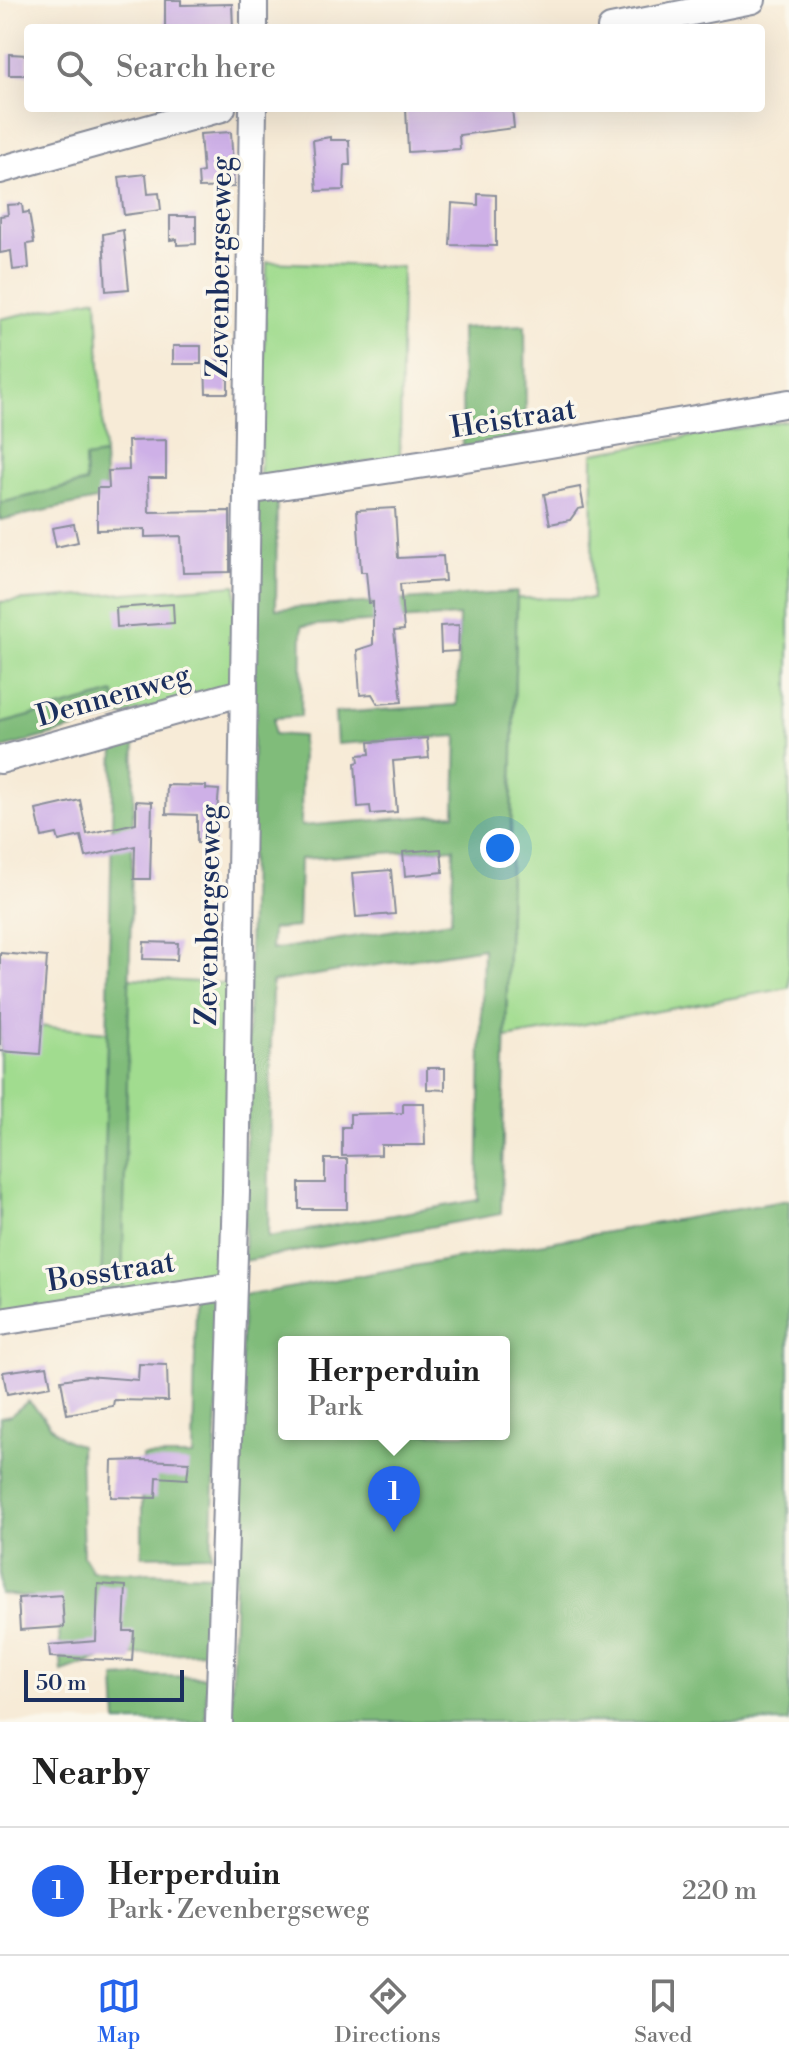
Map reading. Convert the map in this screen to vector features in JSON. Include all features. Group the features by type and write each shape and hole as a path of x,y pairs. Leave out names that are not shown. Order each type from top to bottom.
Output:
{"street":[{"path":"254,0 254,24"},
{"path":"631,24 752,0"},
{"path":"0,170 208,112"},
{"name":"Zevenbergseweg","path":"219,1722 233,1286 253,112"},
{"name":"Heistraat","path":"247,491 498,453 789,403"},
{"name":"Dennenweg","path":"0,760 244,692"},
{"name":"Bosstraat","path":"0,1322 233,1286"}],"green space":[{"path":"267,262 402,267 400,458 260,477"},
{"path":"97,298 104,455 85,458 86,482 0,503 0,319"},
{"path":"525,325 526,437 463,448 461,328"},
{"path":"789,420 789,988 506,1038 517,598 592,599 593,453"},
{"path":"104,455 106,498 0,520 0,503 86,483 85,458"},
{"path":"277,492 276,609 517,592 501,1214 244,1261 257,495","holes":["459,616 457,705 335,713 337,744 457,736 455,814 301,826 302,736 274,734 274,718 301,716 302,626","454,848 451,921 271,950 272,929 298,927 300,859","483,948 478,1200 268,1237 272,982"]},
{"path":"236,585 235,686 116,717 114,693 0,724 0,602"},
{"path":"115,693 116,717 0,749 0,724"},
{"path":"135,738 122,1294 101,1298 114,744"},
{"path":"129,978 230,984 223,1277 122,1294"},
{"path":"0,1023 107,1032 101,1298 0,1315"},
{"path":"789,1200 789,1722 231,1722 243,1296"},
{"path":"222,1297 211,1555 142,1556 142,1456 193,1456 196,1301"},
{"path":"28,1401 63,1438 80,1445 83,1556 92,1571 211,1575 208,1652 107,1656 62,1672 58,1618 33,1597 0,1594 0,1417 11,1415"},
{"path":"207,1677 206,1722 117,1722 115,1678"}],"building":[{"path":"165,0 181,0 181,5 232,4 233,24 165,24"},
{"path":"9,54 24,55 24,75 9,75"},
{"path":"406,112 512,112 514,128 459,135 460,149 408,152"},
{"path":"231,132 234,187 199,188 198,173 203,172 200,134"},
{"path":"330,137 330,140 349,140 350,165 345,165 344,190 317,191 313,140"},
{"path":"146,174 148,194 159,193 161,210 124,215 119,177"},
{"path":"478,194 496,195 496,246 450,245 452,203 478,205"},
{"path":"22,204 23,213 29,212 34,243 27,244 29,268 13,270 11,251 0,253 0,216 8,215 7,205"},
{"path":"170,216 196,216 196,244 177,245 177,239 170,240"},
{"path":"123,230 129,289 106,291 103,234"},
{"path":"173,346 201,346 201,364 173,364"},
{"path":"228,361 228,393 206,393 205,362"},
{"path":"166,440 166,478 148,478 149,512 230,511 230,572 183,573 181,536 145,537 145,529 97,530 97,488 109,488 108,471 129,470 128,441"},
{"path":"580,487 584,508 578,509 570,520 550,524 544,494"},
{"path":"395,508 398,558 443,556 445,581 400,584 404,630 394,631 402,702 378,704 372,694 360,695 357,650 373,645 373,602 369,603 366,572 361,572 357,510"},
{"path":"74,524 78,542 56,547 52,528"},
{"path":"173,604 174,623 117,627 116,608"},
{"path":"459,625 458,651 441,652 440,626"},
{"path":"427,738 429,758 393,761 397,812 371,814 370,806 358,807 355,763 359,762 358,755 370,754 369,742"},
{"path":"167,785 206,786 206,789 219,790 214,844 197,843 197,815 166,814"},
{"path":"80,800 87,834 136,823 136,801 152,802 150,879 134,879 135,846 86,857 81,836 59,841 57,834 42,837 36,810"},
{"path":"441,849 443,872 405,876 403,852"},
{"path":"391,870 395,914 356,917 352,873"},
{"path":"144,942 178,943 177,960 143,959"},
{"path":"0,953 47,957 40,1054 0,1051"},
{"path":"427,1068 445,1068 445,1090 427,1089"},
{"path":"403,1103 424,1103 425,1145 381,1145 381,1155 342,1156 342,1127 350,1127 350,1114 403,1113"},
{"path":"325,1159 347,1159 347,1209 299,1209 299,1183 325,1183"},
{"path":"139,1364 167,1365 168,1401 114,1400 113,1406 67,1414 61,1380 86,1376 138,1380"},
{"path":"47,1366 51,1386 7,1394 3,1372"},
{"path":"112,1461 189,1462 187,1479 157,1477 156,1498 111,1497"},
{"path":"98,1584 126,1586 124,1631 134,1631 132,1661 50,1657 49,1645 96,1641"},
{"path":"62,1595 64,1627 20,1630 18,1598"}],"place":[{"name":"Herperduin","path":"394,1532"}]}
